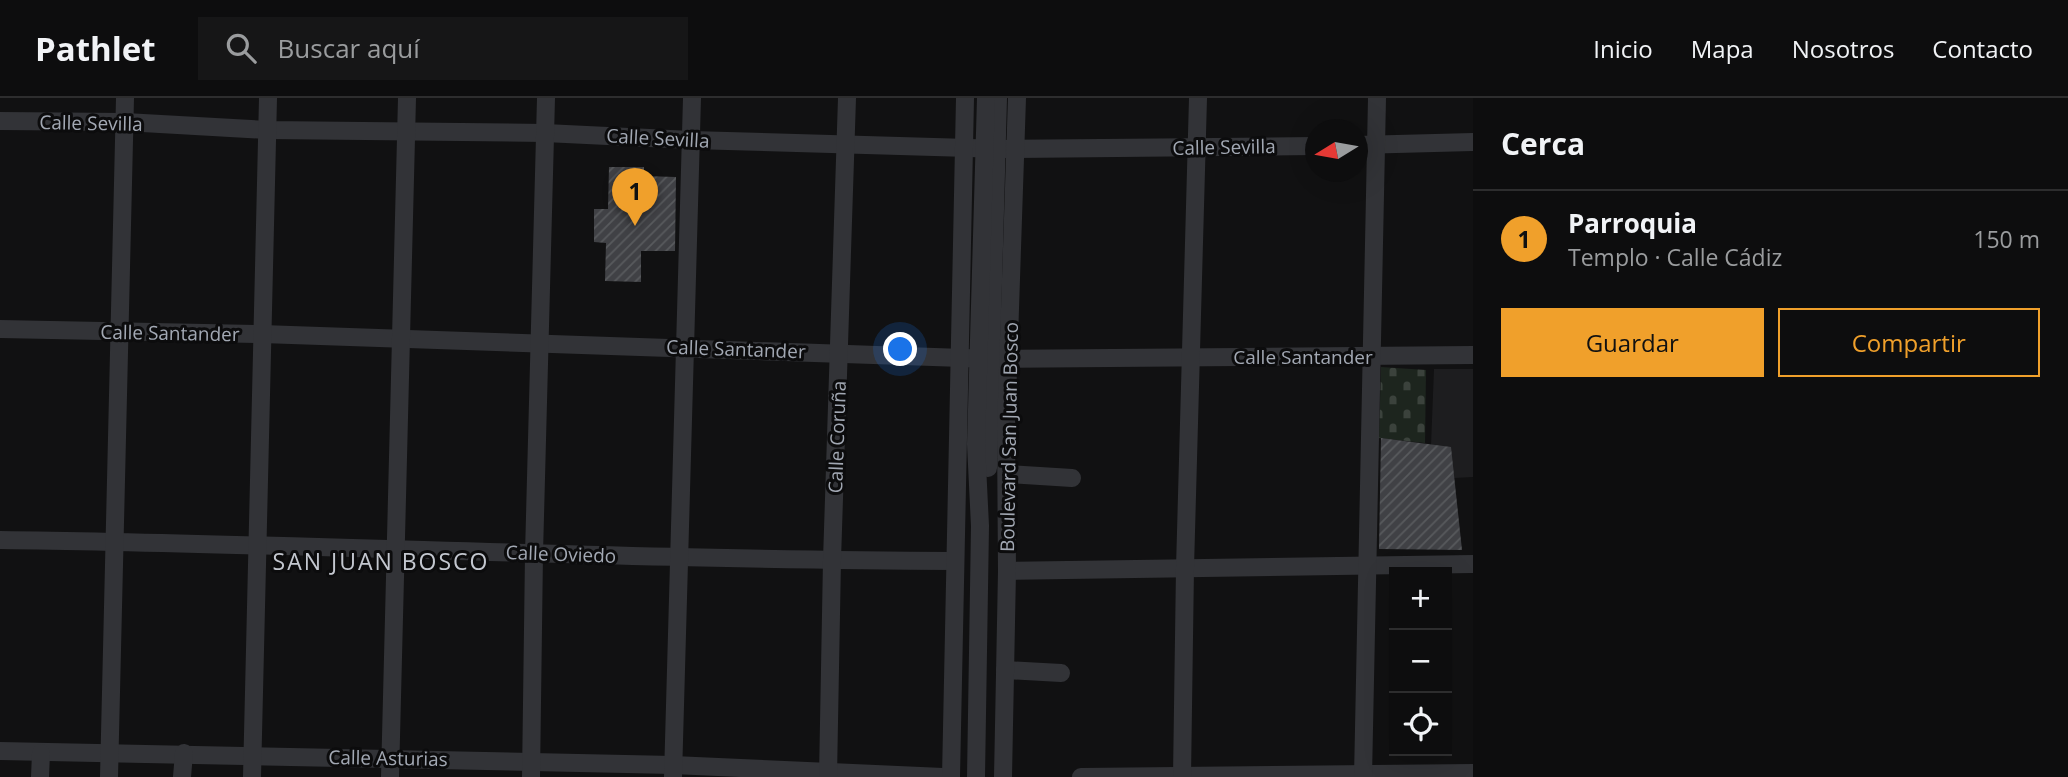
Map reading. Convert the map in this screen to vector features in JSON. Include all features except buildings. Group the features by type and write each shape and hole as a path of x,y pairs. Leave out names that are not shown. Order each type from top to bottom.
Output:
{"street":[{"path":"109,777 125,98"},
{"path":"252,777 268,98"},
{"path":"390,777 407,98"},
{"path":"532,769 534,554 545,98"},
{"path":"673,771 692,98"},
{"name":"Calle Coruña","path":"828,774 847,98"},
{"path":"965,98 963,147 988,480 980,526 976,777"},
{"path":"986,98 999,149"},
{"path":"951,777 954,561 999,149 998,98"},
{"name":"Boulevard San Juan Bosco","path":"1003,777 1010,359 999,149 1017,98"},
{"path":"1182,776 1198,98"},
{"path":"1363,776 1377,98"},
{"name":"Calle Sevilla","path":"0,121 125,122 267,130 545,133 999,149 1305,146"},
{"path":"1368,144 1473,142"},
{"name":"Calle Santander","path":"0,329 402,338 1010,359 1473,355"},
{"path":"1007,474 1072,478"},
{"name":"Calle Oviedo","path":"0,540 680,558 954,561"},
{"path":"1007,571 1473,564"},
{"path":"1005,670 1060,673"},
{"name":"Calle Asturias","path":"0,751 391,759 532,769 943,777"},
{"path":"40,777 41,753"},
{"path":"182,777 184,753"},
{"path":"1081,777 1473,773"}],"shaded area":[{"path":"1434,369 1473,369 1473,477 1454,478 1431,445"}],"green space":[{"path":"1381,367 1426,370 1425,443 1379,438"}],"place":[{"name":"Parroquia","path":"635,226"}],"district":[{"name":"SAN JUAN BOSCO","path":"381,561"}]}
